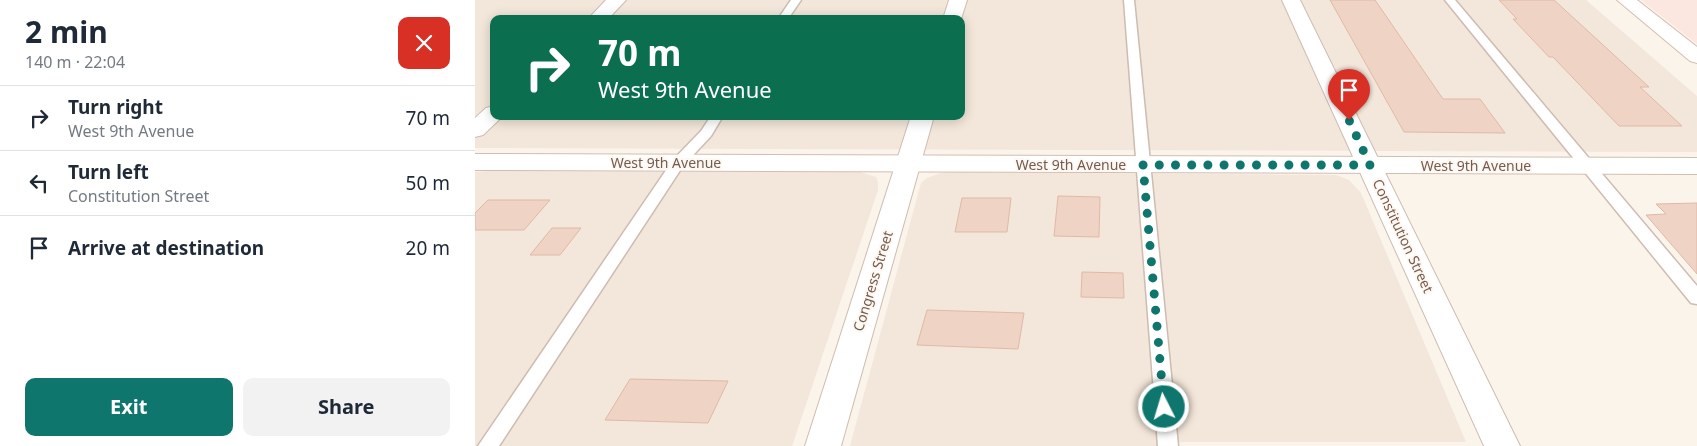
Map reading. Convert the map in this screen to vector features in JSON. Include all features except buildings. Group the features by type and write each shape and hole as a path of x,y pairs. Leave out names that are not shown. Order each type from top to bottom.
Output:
{"street":[{"path":"601,15 617,0"},
{"path":"954,15 958,0"},
{"name":"Constitution Street","path":"1291,0 1502,446"},
{"path":"1626,0 1697,57"},
{"path":"475,130 490,117"},
{"name":"Congress Street","path":"823,446 922,120"},
{"name":"West 9th Avenue","path":"475,162 1697,166"}],"lane":[{"path":"786,15 796,0"},
{"path":"1129,0 1168,446"},
{"path":"1450,0 1697,298"},
{"path":"488,446 678,163 714,120"}],"shaded area":[{"path":"475,0 1586,0 1697,96 1697,152 475,148"},
{"path":"1641,0 1697,0 1697,44"},
{"path":"475,172 860,172 876,177 878,190 792,446 475,446"},
{"path":"950,172 1336,175 1349,180 1361,193 1466,442 1178,442 1178,446 850,446 921,183 927,178"}],"route":[{"path":"1164,407 1143,165 1370,165 1349,120"}]}
